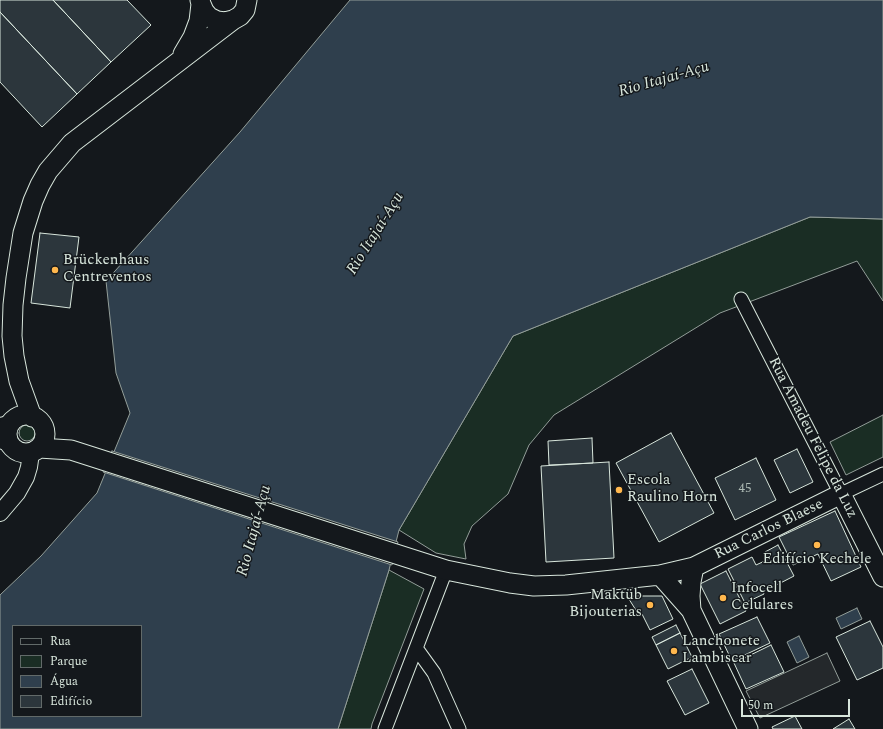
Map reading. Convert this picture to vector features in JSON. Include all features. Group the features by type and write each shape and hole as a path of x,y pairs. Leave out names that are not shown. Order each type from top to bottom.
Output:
{"main road":[{"path":"21,422 19,381 12,336 13,305 23,233 33,201 40,185 48,171 72,143 174,64 240,16 245,10 248,1"},
{"path":"200,2 204,11 209,17 221,22 233,20"},
{"path":"174,64 185,51 193,36 199,20 200,2"},
{"path":"21,422 7,431 7,437 4,442 18,452 24,453 35,450 77,452"},
{"path":"21,422 45,434 43,442 35,450"},
{"path":"21,422 77,452"},
{"name":"Rua Carlos Blaese","path":"77,452 446,570 510,583 534,586 566,585 660,575 694,567 842,494"},
{"name":"Rua Amadeu Felipe da Luz","path":"842,494 883,577"},
{"path":"691,610 690,596 694,567"},
{"path":"660,575 691,610 748,729"}],"street":[{"name":"Rua Amadeu Felipe da Luz","path":"742,299 842,494"},
{"path":"0,513 17,493 26,477 35,450"},
{"name":"Rua Carlos Blaese","path":"842,494 883,474"},
{"path":"386,729 446,570"},
{"path":"416,648 434,673 459,729"}],"green space":[{"path":"810,217 883,219 883,301 857,261 720,313 554,415 529,445 508,494 472,526 464,544 466,559 436,553 399,530 513,336"},
{"path":"883,415 883,457 846,475 830,442"},
{"path":"24,425 30,425 35,430 33,439 30,441 24,441 19,436 19,430"},
{"path":"389,570 424,589 371,729 338,729"}],"shaded area":[{"path":"827,653 840,681 760,718 746,691"}],"water":[{"name":"Rio Itajaí-Açu","path":"350,0 883,0 883,219 810,217 513,336 399,530 389,570 338,729 0,729 0,595 41,556 97,493 130,413 116,373 106,281 240,132"},
{"path":"857,608 862,619 841,629 836,618"},
{"path":"799,636 809,657 797,663 787,642"}],"pier":[{"path":"112,451 398,542 392,565 103,472"}],"building":[{"path":"0,0 53,0 111,62 77,94 0,12"},
{"path":"53,0 127,0 151,25 111,62"},
{"path":"0,12 77,94 42,127 0,82"},
{"name":"Brückenhaus Centreventos","path":"40,233 79,237 70,308 31,303"},
{"path":"671,433 714,513 659,542 616,463"},
{"path":"592,438 593,463 549,465 548,441"},
{"path":"797,449 813,482 790,493 774,460"},
{"path":"756,458 776,500 735,520 715,478"},
{"path":"609,462 614,558 546,562 541,466"},
{"name":"Edifício Kechele","path":"835,511 861,567 831,581 818,554 793,565 779,537"},
{"path":"778,545 794,576 763,592 764,594 745,603 728,569 752,557 756,565 769,559 765,552"},
{"name":"Infocell Celulares","path":"726,571 746,611 720,624 700,584"},
{"name":"Maktüb Bijouterias","path":"627,596 662,596 673,619 650,630 642,614 639,615"},
{"path":"757,617 770,643 732,661 719,634"},
{"path":"870,621 883,647 883,668 857,680 836,637"},
{"path":"676,625 680,633 656,645 652,637"},
{"name":"Lanchonete Lambiscar","path":"680,633 692,657 668,669 656,645"},
{"path":"771,645 784,672 746,689 734,663"},
{"path":"692,669 709,703 685,715 667,681"},
{"path":"795,716 802,729 773,729 772,727"},
{"path":"849,719 855,729 833,729"}],"place":[{"name":"Brückenhaus Centreventos","path":"55,270"},
{"name":"Escola Raulino Horn","path":"619,490"},
{"name":"Edifício Kechele","path":"817,545"},
{"name":"Infocell Celulares","path":"723,598"},
{"name":"Maktüb Bijouterias","path":"650,605"},
{"name":"Lanchonete Lambiscar","path":"674,651"}]}
